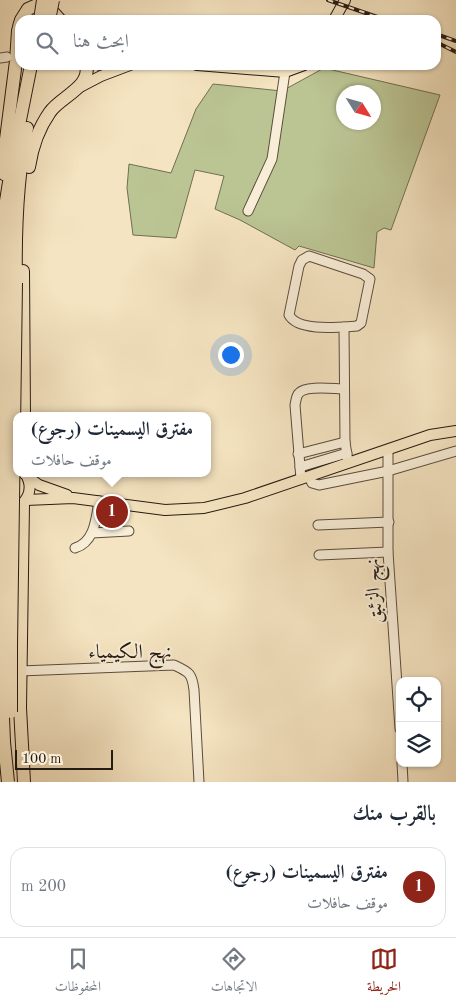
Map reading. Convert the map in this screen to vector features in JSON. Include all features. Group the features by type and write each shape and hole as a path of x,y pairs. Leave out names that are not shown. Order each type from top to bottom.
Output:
{"highway":[{"path":"41,15 43,0"},
{"path":"50,15 53,0"},
{"path":"25,15 28,9 37,5 51,10 56,15"},
{"path":"8,185 3,170 15,69"},
{"path":"8,782 4,742 1,668 11,283 17,220 20,144 30,70"},
{"path":"17,782 12,731 11,283 6,201 8,185 39,70"},
{"path":"24,412 22,237 17,220 26,200 31,155 35,140 52,110 61,100 80,87 87,70"},
{"path":"0,225 6,201"},
{"path":"24,502 20,671 24,782"},
{"path":"0,774 1,782"}],"main road":[{"path":"336,15 344,0"},
{"path":"80,87 117,70"},
{"path":"260,70 285,72 290,70"},
{"path":"0,508 10,509 24,502 73,498 165,510 204,508 246,498 305,478 347,458 360,459 430,436 456,431"},
{"path":"0,466 13,466"},
{"path":"24,502 30,489 27,477"},
{"path":"30,477 39,485 73,498"}],"street":[{"path":"248,211 272,159 285,72"},
{"path":"309,256 363,274 370,280 361,323 357,326 344,327 308,326 295,323 291,319 289,315 299,266 306,257 309,256"},
{"path":"300,467 347,458 345,442 344,327"},
{"path":"344,389 311,388 297,395 295,405 300,467 305,478 314,485 388,471 456,451"},
{"path":"298,454 345,442"},
{"name":"نهج الزئبق","path":"388,450 388,552 400,722"},
{"path":"360,459 362,476"},
{"path":"75,548 84,544 92,533 99,501"},
{"path":"318,525 389,522"},
{"path":"92,533 129,531"},
{"path":"319,555 388,552"},
{"name":"نهج الكيمياء","path":"20,671 174,665 189,673 193,679 199,782"},
{"path":"402,767 403,782"}],"green space":[{"path":"320,70 333,70 440,95 391,230 384,228 377,232 374,268 299,246 295,250 240,220 215,209 224,176 195,170 176,238 133,235 127,188 129,164 171,173 196,109 213,84 282,91"}],"railway":[{"path":"328,0 372,15"},
{"path":"441,36 456,41"},
{"path":"441,44 456,52"}],"place":[{"name":"مفترق اليسمينات (رجوع)","path":"112,512"}]}
